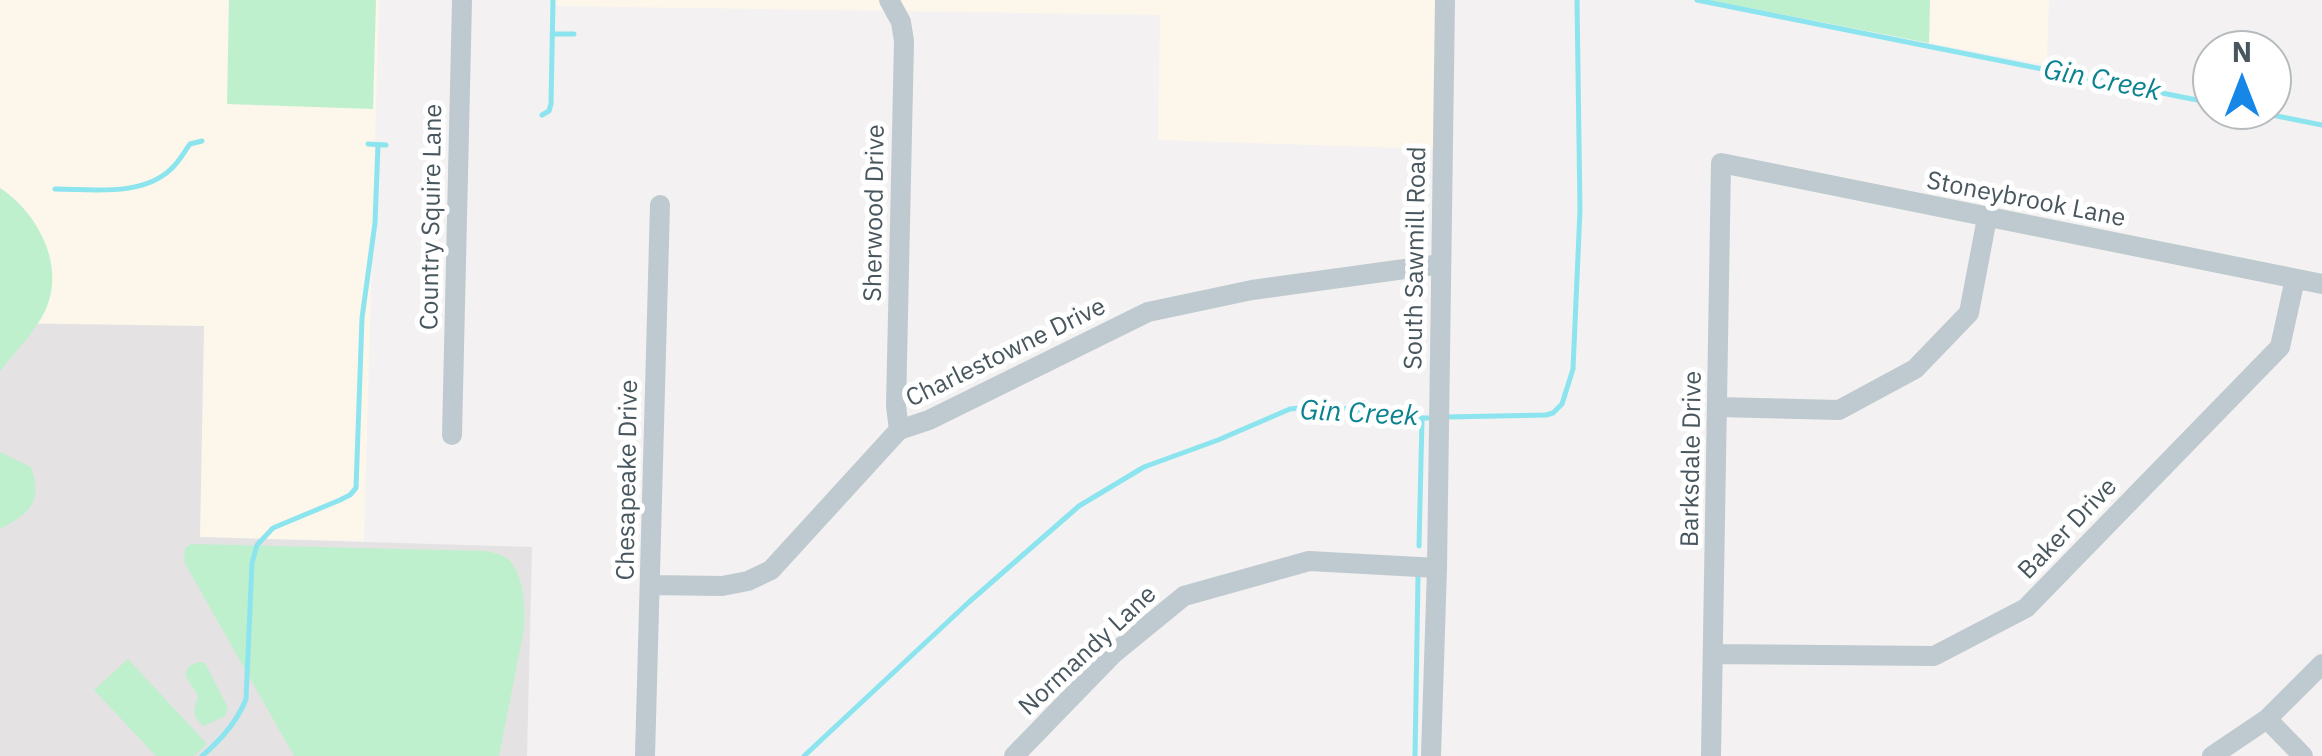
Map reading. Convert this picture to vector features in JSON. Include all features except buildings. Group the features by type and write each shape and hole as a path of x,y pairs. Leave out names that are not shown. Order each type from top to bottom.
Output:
{"street":[{"name":"Country Squire Lane","path":"452,435 462,0"},
{"name":"Sherwood Drive","path":"889,0 901,22 904,41 896,406 899,430"},
{"name":"South Sawmill Road","path":"1430,756 1437,568 1445,0"},
{"name":"Stoneybrook Lane","path":"1721,163 2322,284"},
{"name":"Barksdale Drive","path":"1710,756 1721,163"},
{"name":"Chesapeake Drive","path":"645,756 660,205"},
{"path":"1718,407 1839,410 1915,370 1969,313 1987,218"},
{"name":"Charlestowne Drive","path":"650,584 722,586 748,581 770,570 899,430 929,420 1148,312 1252,290 1441,264"},
{"name":"Baker Drive","path":"1714,654 1934,656 2026,608 2280,348 2295,279"},
{"name":"Normandy Lane","path":"1014,756 1114,654 1184,596 1309,562 1437,568"},
{"path":"2212,756 2267,719 2322,664"},
{"path":"2267,719 2303,756"}],"shaded area":[{"path":"0,0 379,0 364,541 200,537 0,323"},
{"path":"555,0 1436,0 1434,149 1158,140 1160,15 555,6"},
{"path":"1930,0 2049,0 2047,65 1929,43"},
{"path":"0,323 204,326 200,537 532,547 527,756 0,756"}],"green space":[{"path":"229,0 376,0 373,109 227,104"},
{"path":"1708,0 1930,0 1929,43"},
{"path":"0,188 36,225 50,258 52,275 42,317 0,371"},
{"path":"0,452 31,467 36,489 27,511 0,529"},
{"path":"191,544 486,551 508,559 521,585 524,629 499,756 294,756 187,567 185,548"},
{"path":"128,659 207,744 194,756 156,756 94,690"},
{"path":"205,663 228,708 225,716 204,726 194,712 198,696 185,675 189,666"}],"waterway":[{"path":"542,115 551,104 553,0"},
{"name":"Gin Creek","path":"1447,417 1553,413 1562,404 1573,369 1580,210 1577,0"},
{"name":"Gin Creek","path":"1697,0 2192,99"},
{"path":"552,34 574,34"},
{"name":"Gin Creek","path":"2292,119 2322,125"},
{"path":"55,189 116,190 146,184 171,169 190,144 202,141"},
{"path":"368,144 386,145"},
{"path":"202,756 228,730 246,699 252,563 257,545 273,528 340,500 356,488 362,318 375,223 378,145"},
{"name":"Gin Creek","path":"804,756 1079,506 1144,467 1290,409 1318,406 1391,418 1436,418"},
{"path":"1419,546 1422,419"},
{"path":"1415,756 1418,577"}]}
